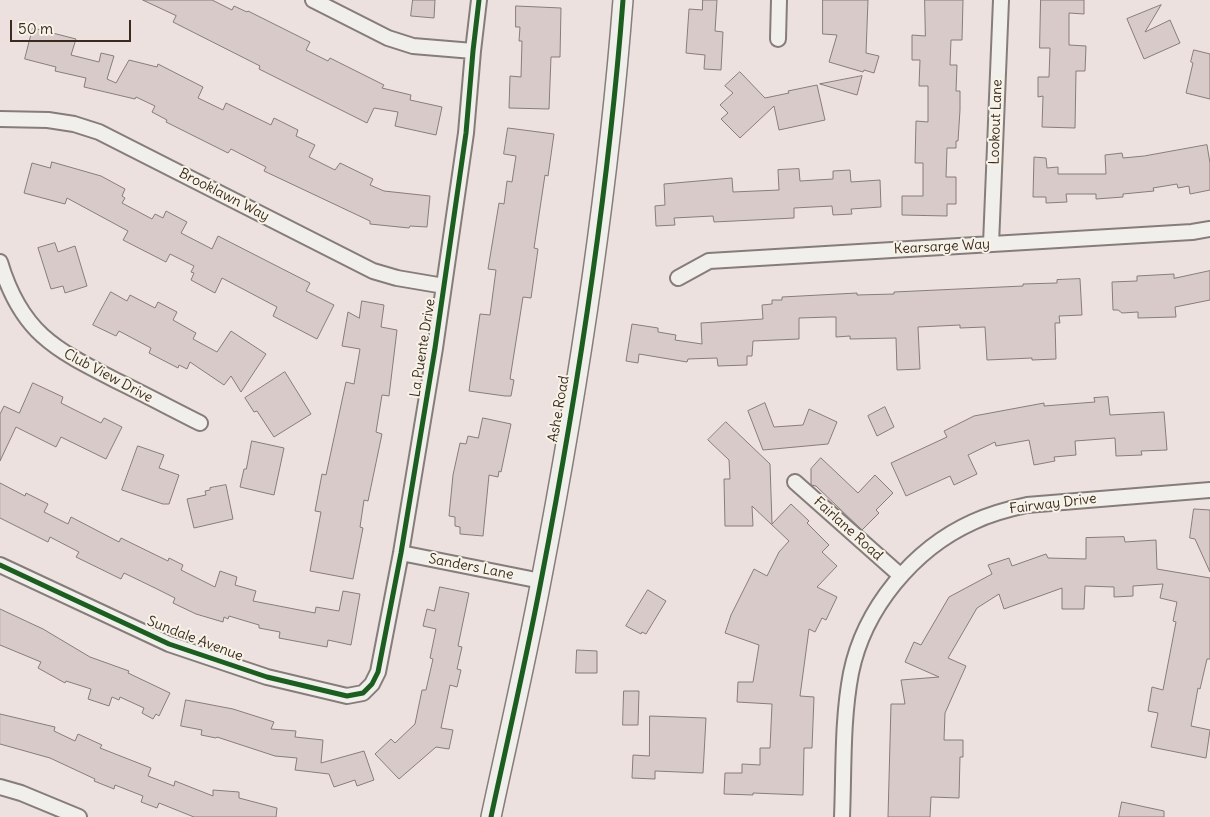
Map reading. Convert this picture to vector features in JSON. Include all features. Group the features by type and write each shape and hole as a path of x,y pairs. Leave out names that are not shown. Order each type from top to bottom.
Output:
{"street":[{"path":"313,0 388,38 413,46 473,51"},
{"name":"La Puente Drive","path":"363,694 372,684 378,672 401,553 444,286 466,133 479,0"},
{"name":"Ashe Road","path":"491,817 541,581 590,302 609,148 623,0"},
{"path":"778,39 779,0"},
{"name":"Lookout Lane","path":"992,244 1001,0"},
{"name":"Brooklawn Way","path":"0,119 48,120 74,124 99,132 373,270 398,278 444,286"},
{"name":"Kearsarge Way","path":"678,278 709,261 1192,232 1210,229"},
{"name":"Club View Drive","path":"0,262 6,282 16,303 31,324 47,341 68,356 200,423"},
{"name":"Fairlane Road","path":"795,482 901,576"},
{"name":"Fairway Drive","path":"842,817 846,702 852,671 861,642 872,617 901,576 923,554 972,522 1001,511 1027,505 1054,501 1210,490"},
{"name":"Sanders Lane","path":"401,553 541,581"},
{"name":"Sundale Avenue","path":"0,565 169,644 212,660 267,678 346,696 363,694"},
{"path":"0,787 21,793 79,817"}],"building":[{"path":"143,0 212,0 232,10 234,6 248,11 310,42 306,50 328,61 330,58 384,85 382,88 411,95 410,100 442,107 436,135 395,126 398,112 374,108 367,123 259,69 260,66 173,22 176,16"},
{"path":"413,0 435,0 434,18 411,16"},
{"path":"703,0 717,0 715,31 723,32 721,70 704,69 705,55 686,53 689,9 702,10"},
{"path":"823,0 868,0 866,53 879,56 874,73 864,70 863,72 829,62 837,35 823,34"},
{"path":"925,0 963,0 962,40 951,40 950,65 957,65 956,91 960,91 960,110 956,148 947,148 946,177 956,177 956,204 947,204 947,216 902,215 902,196 923,196 923,163 915,163 916,121 928,122 928,86 919,86 920,60 912,60 912,35 925,36"},
{"path":"1041,0 1084,0 1084,14 1069,13 1069,45 1086,46 1085,71 1076,71 1075,128 1042,127 1043,96 1038,97 1038,77 1049,77 1050,48 1040,48"},
{"path":"1161,5 1145,32 1170,20 1180,43 1144,59 1127,19"},
{"path":"516,6 561,8 560,57 551,57 549,109 509,108 510,76 521,77 522,41 519,41 520,27 516,27"},
{"path":"33,28 76,39 71,55 99,62 101,53 114,56 107,79 116,83 129,60 157,67 158,64 203,87 198,98 223,110 226,103 271,125 274,118 298,130 296,136 315,145 309,157 335,170 340,163 373,179 370,185 384,191 430,196 427,227 410,226 409,228 370,224 370,221 264,171 266,167 231,149 228,153 166,122 167,120 152,112 155,106 136,97 135,99 84,87 86,78 55,71 56,67 25,59"},
{"path":"1194,50 1210,54 1210,99 1186,93"},
{"path":"740,72 765,98 817,85 825,120 779,130 774,106 740,138 721,119 728,113 720,105 733,93 725,86"},
{"path":"862,76 857,95 820,84"},
{"path":"508,128 554,134 548,176 545,175 534,248 538,249 531,298 523,297 510,379 514,380 511,396 505,396 469,391 480,314 490,315 496,270 488,269 499,203 504,204 507,181 512,182 516,156 504,154"},
{"path":"1207,145 1210,163 1210,190 1190,194 1189,186 1178,188 1177,184 1153,188 1154,191 1123,194 1123,197 1096,199 1096,194 1066,194 1067,202 1046,203 1046,197 1033,197 1034,157 1046,158 1047,168 1058,167 1058,174 1106,174 1105,155 1122,153 1123,158 1144,156"},
{"path":"52,162 101,176 125,189 122,196 125,198 122,203 152,219 155,214 163,218 166,211 187,222 181,233 212,249 218,236 310,283 306,291 334,305 317,339 273,316 277,307 222,278 215,293 191,280 194,273 191,272 194,266 170,254 166,262 123,240 128,231 67,198 65,204 24,193 32,163 50,168"},
{"path":"799,169 800,181 833,179 833,171 850,170 851,182 880,180 881,207 851,209 852,214 833,215 832,206 794,208 794,218 714,222 713,216 674,218 675,225 656,226 655,206 665,205 664,184 732,178 733,192 779,190 778,170"},
{"path":"55,243 58,252 75,246 87,286 65,293 63,286 51,289 38,248"},
{"path":"1210,271 1210,300 1175,307 1176,317 1138,318 1138,312 1122,313 1118,310 1113,310 1112,282 1137,281 1137,276 1174,274 1174,278"},
{"path":"1080,279 1082,315 1059,316 1060,323 1055,323 1056,359 987,360 985,327 960,328 960,325 918,327 920,369 897,370 896,338 850,339 850,336 836,337 836,317 831,317 799,318 799,339 753,341 752,356 747,356 747,365 718,366 717,358 688,359 687,362 639,354 638,363 626,361 632,324 658,328 658,332 676,335 675,340 702,344 701,323 763,319 762,305 772,304 772,300 782,300 782,297 857,293 857,295 894,294 894,292 1023,286 1023,284 1057,283 1057,280"},
{"path":"111,292 127,301 130,295 155,308 158,302 177,312 173,320 196,333 193,339 217,352 231,331 266,354 241,392 231,376 224,385 190,362 187,369 179,365 178,368 149,353 151,348 119,331 116,336 93,325"},
{"path":"362,301 384,305 381,327 397,330 389,396 382,395 376,432 382,434 368,501 364,500 360,527 363,528 353,579 310,571 321,512 315,511 322,474 326,475 346,382 354,384 360,349 342,346 348,312 359,318"},
{"path":"285,372 311,414 274,437 257,411 254,412 245,398"},
{"path":"33,383 63,397 61,403 101,423 104,418 122,427 106,459 61,437 56,447 16,427 0,461 0,414 4,406 19,413"},
{"path":"1108,397 1110,415 1164,412 1167,450 1141,451 1142,455 1116,456 1115,438 1075,441 1076,455 1054,457 1055,461 1034,465 1029,440 996,446 995,442 968,455 977,474 954,485 950,476 906,496 891,463 947,437 944,431 974,416 1044,403 1044,406 1095,402 1094,398"},
{"path":"765,403 774,427 803,425 809,409 837,422 828,444 763,450 748,411"},
{"path":"885,407 894,427 877,436 868,416"},
{"path":"483,418 511,424 501,472 499,471 498,477 489,475 483,536 460,534 460,527 455,526 455,517 449,516 453,475 460,443 466,444 468,436 478,438"},
{"path":"726,422 770,464 772,524 791,504 809,521 807,523 829,545 822,552 837,566 817,587 837,597 826,620 822,618 815,632 809,629 800,696 814,697 812,748 804,748 803,795 724,794 725,773 742,773 742,764 760,765 760,748 770,748 772,704 737,702 738,682 753,682 759,645 725,633 731,615 754,569 767,576 779,552 789,541 752,506 753,526 725,526 724,479 730,479 729,460 708,440"},
{"path":"252,441 284,448 274,495 240,487"},
{"path":"138,446 164,455 159,468 179,475 169,504 163,504 122,490"},
{"path":"821,458 858,493 875,475 893,493 876,510 879,513 862,530 816,486 811,485 811,469"},
{"path":"0,483 25,496 26,493 48,504 44,512 68,524 71,517 119,542 121,538 168,561 169,558 183,565 181,570 215,587 220,571 237,577 235,585 256,591 253,601 315,613 316,607 339,611 343,591 360,594 351,645 328,640 327,647 279,638 280,632 259,628 259,625 229,616 228,619 224,617 223,622 196,614 173,603 175,598 155,588 124,573 121,579 76,557 79,552 50,537 48,542 0,518"},
{"path":"226,485 233,519 194,528 187,499 206,495 205,491 210,490 210,488"},
{"path":"1194,509 1210,510 1210,572 1195,539 1190,538"},
{"path":"1124,537 1125,542 1156,540 1157,569 1210,578 1210,659 1207,659 1200,689 1198,688 1191,726 1210,730 1206,758 1151,747 1158,713 1148,711 1152,687 1163,690 1176,622 1173,621 1177,602 1160,598 1163,584 1133,586 1133,596 1114,597 1114,587 1085,586 1084,609 1062,609 1062,588 1004,609 999,594 977,608 948,658 966,666 945,713 944,740 963,740 963,757 960,757 959,798 931,797 930,817 888,817 891,704 905,704 901,680 939,677 905,662 914,642 921,645 949,597 992,574 988,565 1009,558 1012,566 1046,554 1048,558 1086,559 1086,538"},
{"path":"440,587 469,593 458,646 462,647 457,669 461,670 457,687 450,685 441,728 453,730 449,749 436,747 399,779 375,754 391,739 395,743 415,724 422,690 426,690 433,659 430,658 436,629 423,626 427,609 434,611"},
{"path":"648,590 666,601 646,634 642,632 641,634 626,626"},
{"path":"0,609 43,629 90,657 129,671 128,673 170,693 159,716 156,714 153,719 142,713 144,708 120,697 119,700 112,697 109,706 88,699 91,689 66,681 65,683 38,668 41,662 0,645"},
{"path":"577,650 597,651 597,673 576,673"},
{"path":"624,691 639,691 638,725 623,725"},
{"path":"186,700 233,709 274,722 271,729 296,731 295,737 323,740 321,763 364,751 374,780 357,786 355,780 334,787 329,774 295,770 297,758 275,756 217,737 201,735 202,730 181,726"},
{"path":"0,714 55,727 54,731 75,741 78,734 102,745 100,748 151,768 148,776 174,786 175,781 213,796 213,790 239,792 239,798 277,808 276,817 194,817 159,803 157,808 141,802 143,796 115,785 114,789 94,781 95,779 50,758 0,744"},
{"path":"650,716 706,718 703,773 655,771 655,779 632,778 633,755 649,756"},
{"path":"1122,802 1164,811 1164,817 1119,817"}],"cycle path":[{"path":"0,565 169,644 267,677 347,696 363,693 372,684 378,672 401,553 435,348 466,133 479,0"},
{"path":"491,817 555,509 579,364 609,146 623,0"}]}
